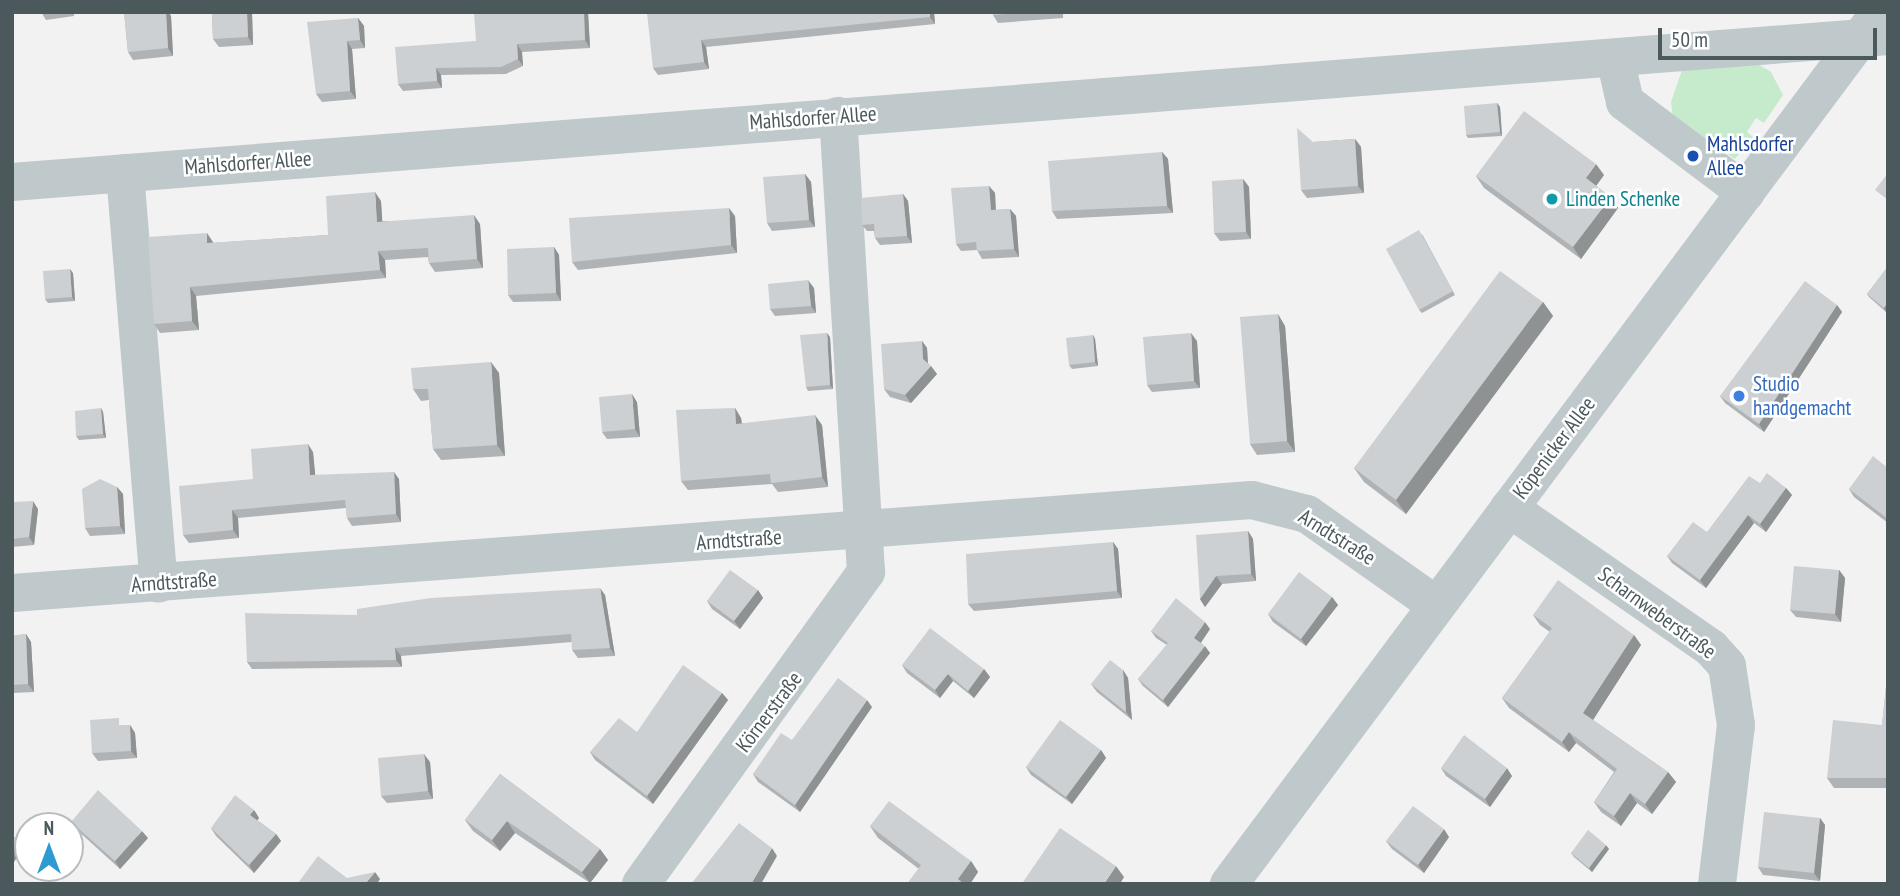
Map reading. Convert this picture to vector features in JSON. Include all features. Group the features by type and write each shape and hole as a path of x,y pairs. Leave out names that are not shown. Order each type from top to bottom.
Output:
{"street":[{"name":"Mahlsdorfer Allee","path":"12,182 1615,58 1876,29"},
{"name":"Köpenicker Allee","path":"1229,884 1746,193 1876,29"},
{"path":"1615,58 1625,102 1746,193"},
{"name":"Körnerstraße","path":"641,884 853,598 866,572 867,530 838,116"},
{"path":"125,173 159,584"},
{"name":"Arndtstraße","path":"12,593 1252,500 1307,514 1436,605"},
{"name":"Scharnweberstraße","path":"1509,508 1711,648 1727,666 1735,725 1717,884"}],"green space":[{"path":"1758,64 1771,72 1783,95 1764,123 1756,118 1747,132 1753,137 1735,159 1673,118 1671,102 1682,70"}],"building":[{"path":"124,12 166,12 168,48 128,52"},
{"path":"212,12 247,12 248,37 213,39"},
{"path":"474,12 584,12 585,40 517,44 518,59 501,67 436,68 437,81 398,84 395,47 476,41"},
{"path":"930,12 930,17 701,40 704,62 653,68 647,13"},
{"path":"992,12 1036,12 993,15"},
{"path":"358,18 360,40 347,41 350,91 316,94 307,22"},
{"path":"1497,103 1500,132 1466,135 1464,106"},
{"name":"Linden Schenke","path":"1524,111 1596,164 1586,178 1611,197 1573,247 1476,176"},
{"path":"1297,128 1313,142 1355,139 1358,186 1301,190"},
{"path":"1162,152 1167,206 1052,211 1048,161"},
{"path":"1888,173 1888,200 1875,190"},
{"path":"805,174 809,220 767,223 763,177"},
{"path":"1243,179 1246,232 1214,233 1212,181"},
{"path":"989,186 991,210 1010,209 1014,249 977,251 976,242 956,244 951,188"},
{"path":"375,192 377,222 474,215 477,259 429,263 428,248 378,251 380,270 190,287 192,321 154,324 148,237 207,233 207,243 328,235 326,196"},
{"path":"903,194 907,236 875,238 874,224 862,225 861,198"},
{"path":"729,208 731,245 572,262 569,218"},
{"path":"1419,230 1453,291 1419,310 1386,249"},
{"path":"554,247 556,293 508,295 507,249"},
{"path":"70,269 72,297 45,299 43,271"},
{"path":"1886,269 1888,302 1884,308 1867,294"},
{"path":"1500,271 1543,302 1396,500 1354,468"},
{"path":"808,280 811,306 770,309 768,284"},
{"path":"1805,281 1837,305 1759,424 1720,396"},
{"path":"1278,314 1287,441 1250,444 1240,317"},
{"path":"827,333 830,385 806,387 800,335"},
{"path":"1191,333 1194,381 1147,385 1143,337"},
{"path":"1093,335 1095,362 1069,365 1066,338"},
{"path":"922,341 923,359 931,366 905,395 884,389 881,344"},
{"path":"491,362 497,445 433,449 428,389 413,389 411,368"},
{"path":"632,394 635,429 602,432 599,397"},
{"path":"101,408 103,434 76,436 75,411"},
{"path":"735,408 736,424 815,415 822,477 771,483 770,474 681,481 676,410"},
{"path":"308,444 310,475 394,472 396,514 347,518 345,500 232,510 233,530 183,535 179,486 253,479 251,449"},
{"path":"1873,456 1888,468 1888,519 1849,489"},
{"path":"1767,473 1786,488 1760,524 1748,515 1700,580 1667,556 1693,522 1707,532 1749,476 1760,483"},
{"path":"100,479 117,487 120,526 85,528 82,489"},
{"path":"33,501 29,537 12,539 12,502"},
{"path":"1248,531 1251,574 1216,576 1200,599 1196,535"},
{"path":"1113,542 1117,591 968,604 966,554"},
{"path":"1794,566 1839,570 1835,614 1790,610"},
{"path":"730,570 758,590 734,621 707,601"},
{"path":"1299,572 1332,597 1301,639 1268,614"},
{"path":"1558,580 1634,635 1583,713 1668,772 1645,804 1630,793 1614,816 1594,802 1617,769 1569,732 1562,742 1502,698 1552,628 1533,615"},
{"path":"600,588 610,648 572,650 571,634 395,648 396,660 247,662 245,613 357,615 357,609 431,598"},
{"path":"1176,598 1205,622 1194,638 1205,646 1163,700 1138,679 1168,643 1151,631"},
{"path":"930,628 984,669 968,691 948,674 935,690 902,665"},
{"path":"26,634 28,684 12,685 12,636"},
{"path":"1110,660 1123,670 1126,712 1091,684"},
{"path":"683,665 722,693 647,796 590,752 619,718 637,732"},
{"path":"1888,668 1888,778 1827,778 1833,720 1882,725"},
{"path":"838,678 867,700 795,805 753,774 781,733 792,740"},
{"path":"119,718 119,725 130,725 131,751 92,753 90,720"},
{"path":"1060,720 1101,750 1066,797 1026,767"},
{"path":"1464,735 1507,768 1485,799 1441,768"},
{"path":"424,754 428,791 381,796 378,758"},
{"path":"500,774 600,849 582,872 507,821 492,840 465,820"},
{"path":"98,790 142,831 115,861 84,834 84,812 79,812"},
{"path":"235,795 254,810 250,815 276,834 249,865 211,828"},
{"path":"889,801 971,861 958,879 964,884 907,884 921,865 870,826"},
{"path":"1413,806 1444,829 1418,865 1386,841"},
{"path":"1764,812 1820,818 1814,873 1758,867"},
{"path":"739,823 772,848 751,884 691,884"},
{"path":"1060,828 1116,866 1104,884 1023,882"},
{"path":"1588,830 1606,845 1589,868 1571,853"},
{"path":"318,856 347,878 375,872 365,884 299,884"}],"place":[{"name":"Mahlsdorfer Allee","path":"1693,156"},
{"name":"Linden Schenke","path":"1552,199"},
{"name":"Studio handgemacht","path":"1739,396"}]}
